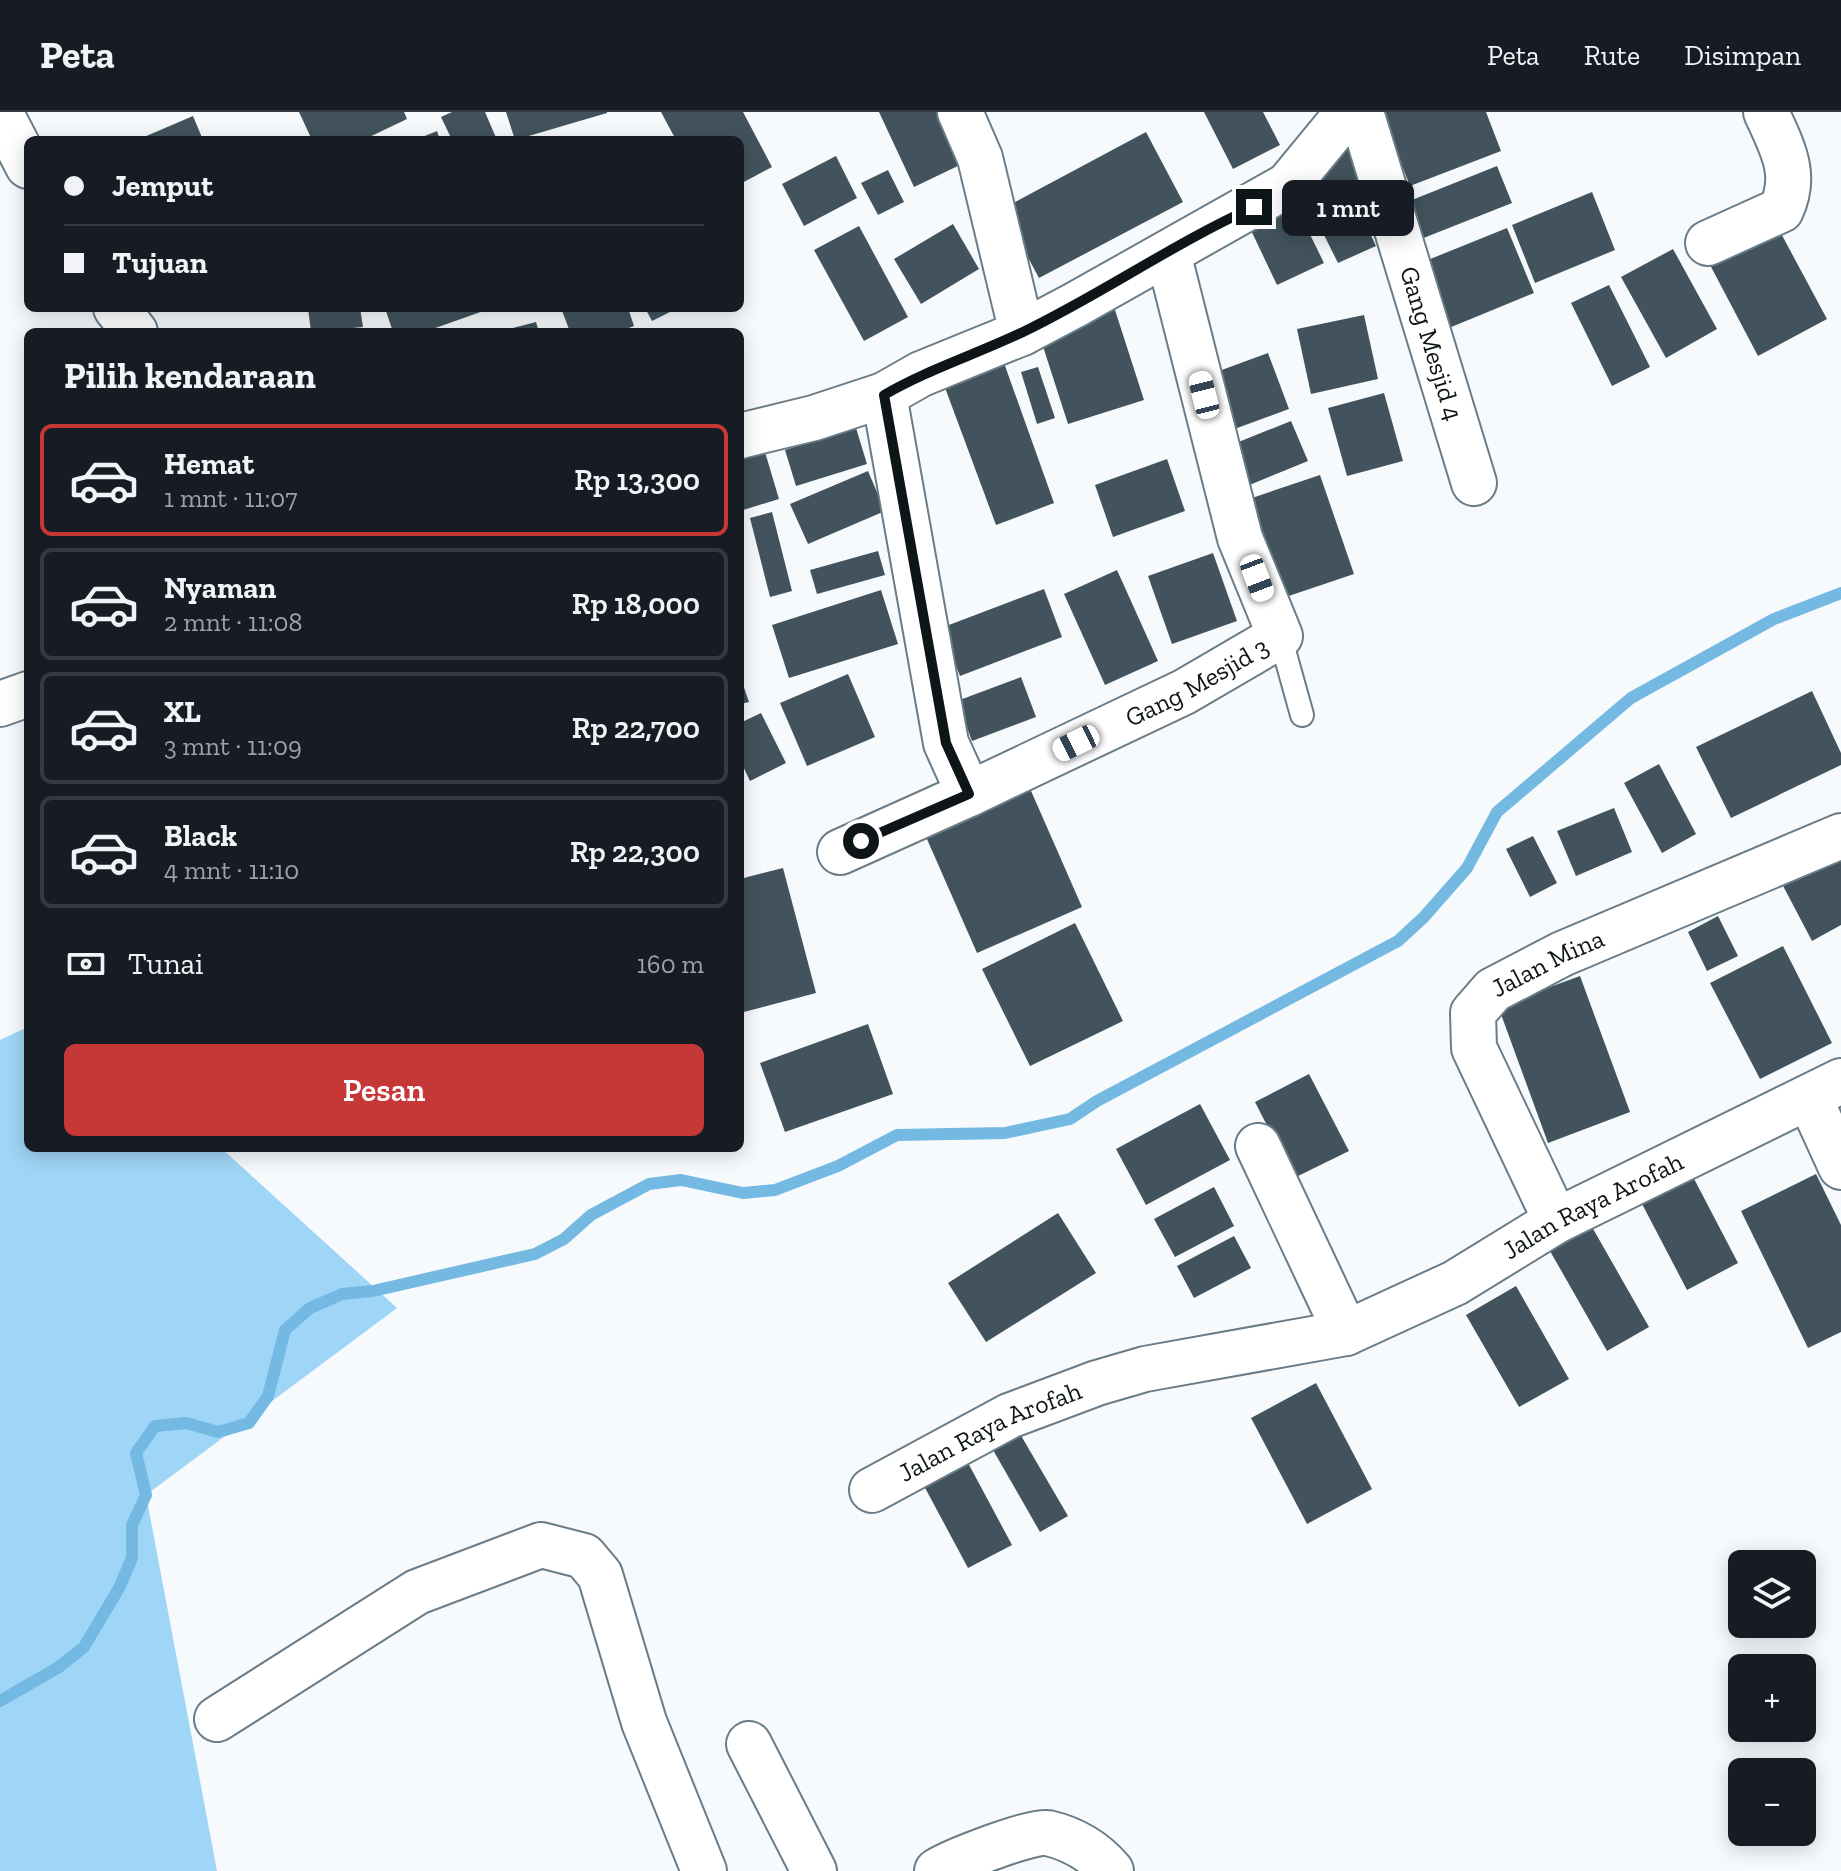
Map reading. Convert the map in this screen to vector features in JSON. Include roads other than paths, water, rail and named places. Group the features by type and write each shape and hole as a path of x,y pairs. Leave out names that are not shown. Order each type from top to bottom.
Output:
{"street":[{"path":"0,112 24,158"},
{"path":"960,112 980,158 1022,333"},
{"path":"744,435 814,418 884,395 921,374 1022,333 1288,185 1348,112"},
{"name":"Gang Mesjid 4","path":"1361,112 1474,483"},
{"path":"1708,243 1781,210 1791,188 1783,151 1766,112"},
{"name":"Gang Mesjid 3","path":"840,852 1184,692 1280,636 1240,538 1168,253"},
{"path":"119,312 132,328"},
{"path":"884,395 946,743 969,794"},
{"path":"0,704 24,695"},
{"name":"Jalan Mina","path":"1556,1221 1474,1048 1473,1013 1493,990 1562,954 1841,836"},
{"path":"1825,1089 1841,1167"},
{"name":"Jalan Raya Arofah","path":"872,1490 1009,1416 1097,1383 1145,1369 1346,1333 1455,1283 1556,1221 1825,1089"},
{"path":"1258,1146 1346,1333"},
{"path":"217,1719 417,1592 541,1545 584,1556 600,1575 644,1722 704,1871"},
{"path":"749,1744 814,1871"},
{"path":"952,1867 1045,1832 1096,1852 1111,1871"}],"lane":[{"path":"1280,636 1302,715"}],"waterway":[{"path":"0,1701 59,1667 84,1647 119,1588 132,1558 132,1525 146,1495 136,1453 155,1426 186,1423 218,1432 249,1423 268,1396 285,1330 310,1308 342,1294 373,1291 535,1254 564,1239 591,1215 649,1184 681,1180 743,1193 775,1190 838,1166 897,1135 1005,1133 1070,1119 1097,1101 1398,941 1424,917 1467,868 1497,812 1631,698 1774,619 1841,593"}]}
